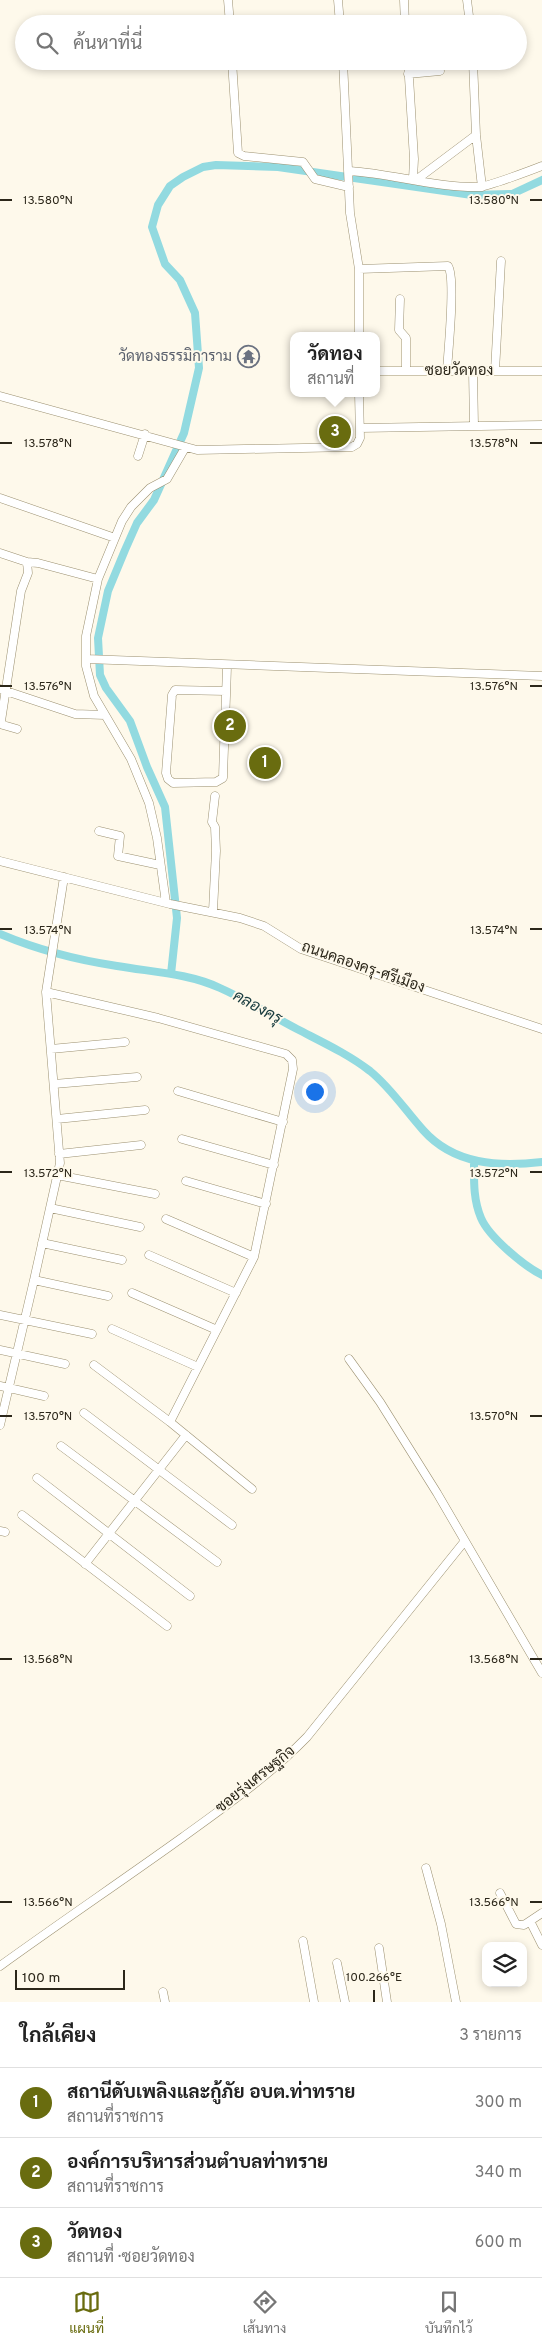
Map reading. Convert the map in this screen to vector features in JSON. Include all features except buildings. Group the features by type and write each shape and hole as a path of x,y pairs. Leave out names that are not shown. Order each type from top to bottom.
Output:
{"street":[{"path":"228,0 229,15"},
{"path":"338,0 339,15"},
{"path":"404,0 405,15"},
{"path":"467,0 469,15"},
{"path":"233,70 238,153 244,156 290,160 305,164 315,179 349,179 382,173 431,184 482,187 542,166"},
{"path":"343,70 350,213 359,269 359,332"},
{"path":"408,70 415,180"},
{"path":"473,70 476,135 482,187"},
{"path":"408,74 440,71"},
{"path":"415,180 476,135"},
{"path":"496,371 501,261"},
{"path":"359,269 448,266 451,289 447,371"},
{"path":"400,300 399,330 406,338 406,370"},
{"name":"ซอยวัดทอง","path":"380,370 542,372"},
{"path":"473,371 474,426"},
{"path":"0,396 145,434 197,450 352,447 358,444 360,428 359,397"},
{"path":"360,428 542,425"},
{"path":"138,456 145,434"},
{"path":"168,903 149,803 131,759 105,716 90,682 86,636 98,579 115,538 131,507 150,488 167,479 180,446"},
{"path":"0,498 115,538"},
{"path":"0,553 27,562 38,562 98,579"},
{"path":"17,729 1,723 3,690 21,591 28,573 27,562"},
{"path":"88,659 227,666 542,676"},
{"path":"226,691 175,690 172,695 166,772 168,779 173,783 216,782 223,778 227,666"},
{"path":"3,690 75,714 105,716"},
{"path":"213,911 216,851 215,827 212,822 215,796"},
{"path":"99,831 120,836 118,856 160,865"},
{"name":"ถนนคลองครุ-ศรีเมือง","path":"0,860 168,903 213,911 264,926 301,949 542,1029"},
{"path":"0,1424 57,1175 59,1154 57,1119 46,992 53,935 64,877"},
{"path":"46,992 158,1018 286,1054 292,1060 293,1069 254,1257 170,1422"},
{"path":"50,1049 126,1042"},
{"path":"54,1084 137,1077"},
{"path":"178,1092 282,1122"},
{"path":"57,1119 145,1110"},
{"path":"182,1139 274,1165"},
{"path":"59,1154 141,1146"},
{"path":"57,1175 155,1194"},
{"path":"186,1181 266,1204"},
{"path":"50,1208 140,1227"},
{"path":"166,1219 254,1257"},
{"path":"42,1243 122,1260"},
{"path":"149,1254 236,1293"},
{"path":"34,1280 108,1296"},
{"path":"132,1293 217,1330"},
{"path":"0,1314 92,1334"},
{"path":"112,1329 198,1366"},
{"path":"0,1350 65,1364"},
{"path":"350,1359 380,1402 432,1485 542,1674"},
{"path":"94,1365 170,1422 252,1489"},
{"path":"0,1386 44,1396"},
{"path":"84,1413 232,1525"},
{"path":"85,1564 186,1435"},
{"path":"61,1446 217,1562"},
{"path":"38,1478 190,1596"},
{"path":"22,1515 167,1626"},
{"name":"ซอยรุ่งเศรษฐกิจ","path":"0,1966 256,1784 283,1761 307,1737 464,1542"},
{"path":"426,1868 441,1924 456,2002"},
{"path":"500,1893 516,1924 524,1924 542,1913"},
{"path":"530,1921 542,1945"},
{"path":"303,1941 314,2002"},
{"path":"380,1948 387,2002"},
{"path":"337,1963 346,2002"},
{"path":"164,1992 165,2002"}],"waterway":[{"path":"171,974 177,918 165,807 147,767 130,721 106,688 100,675 98,638 108,591 125,550 137,523 154,500 184,433 199,368 195,313 180,280 165,264 152,227 158,205 170,186 183,177 203,167 216,165 278,167 472,195 512,194 542,180"},
{"name":"คลองครุ","path":"0,934 43,950 102,964 182,976 220,988 335,1048 362,1065 385,1085 435,1142 449,1150 463,1157 478,1161 510,1164 542,1162"},
{"name":"คลองครุ","path":"474,1161 475,1197 478,1211 485,1226 508,1250 542,1275"}],"place":[{"name":"วัดทองธรรมิการาม","path":"248,357"},
{"name":"วัดทอง","path":"335,432"},
{"name":"องค์การบริหารส่วนตำบลท่าทราย","path":"230,726"},
{"name":"สถานีดับเพลิงและกู้ภัย อบต.ท่าทราย","path":"265,763"}]}
